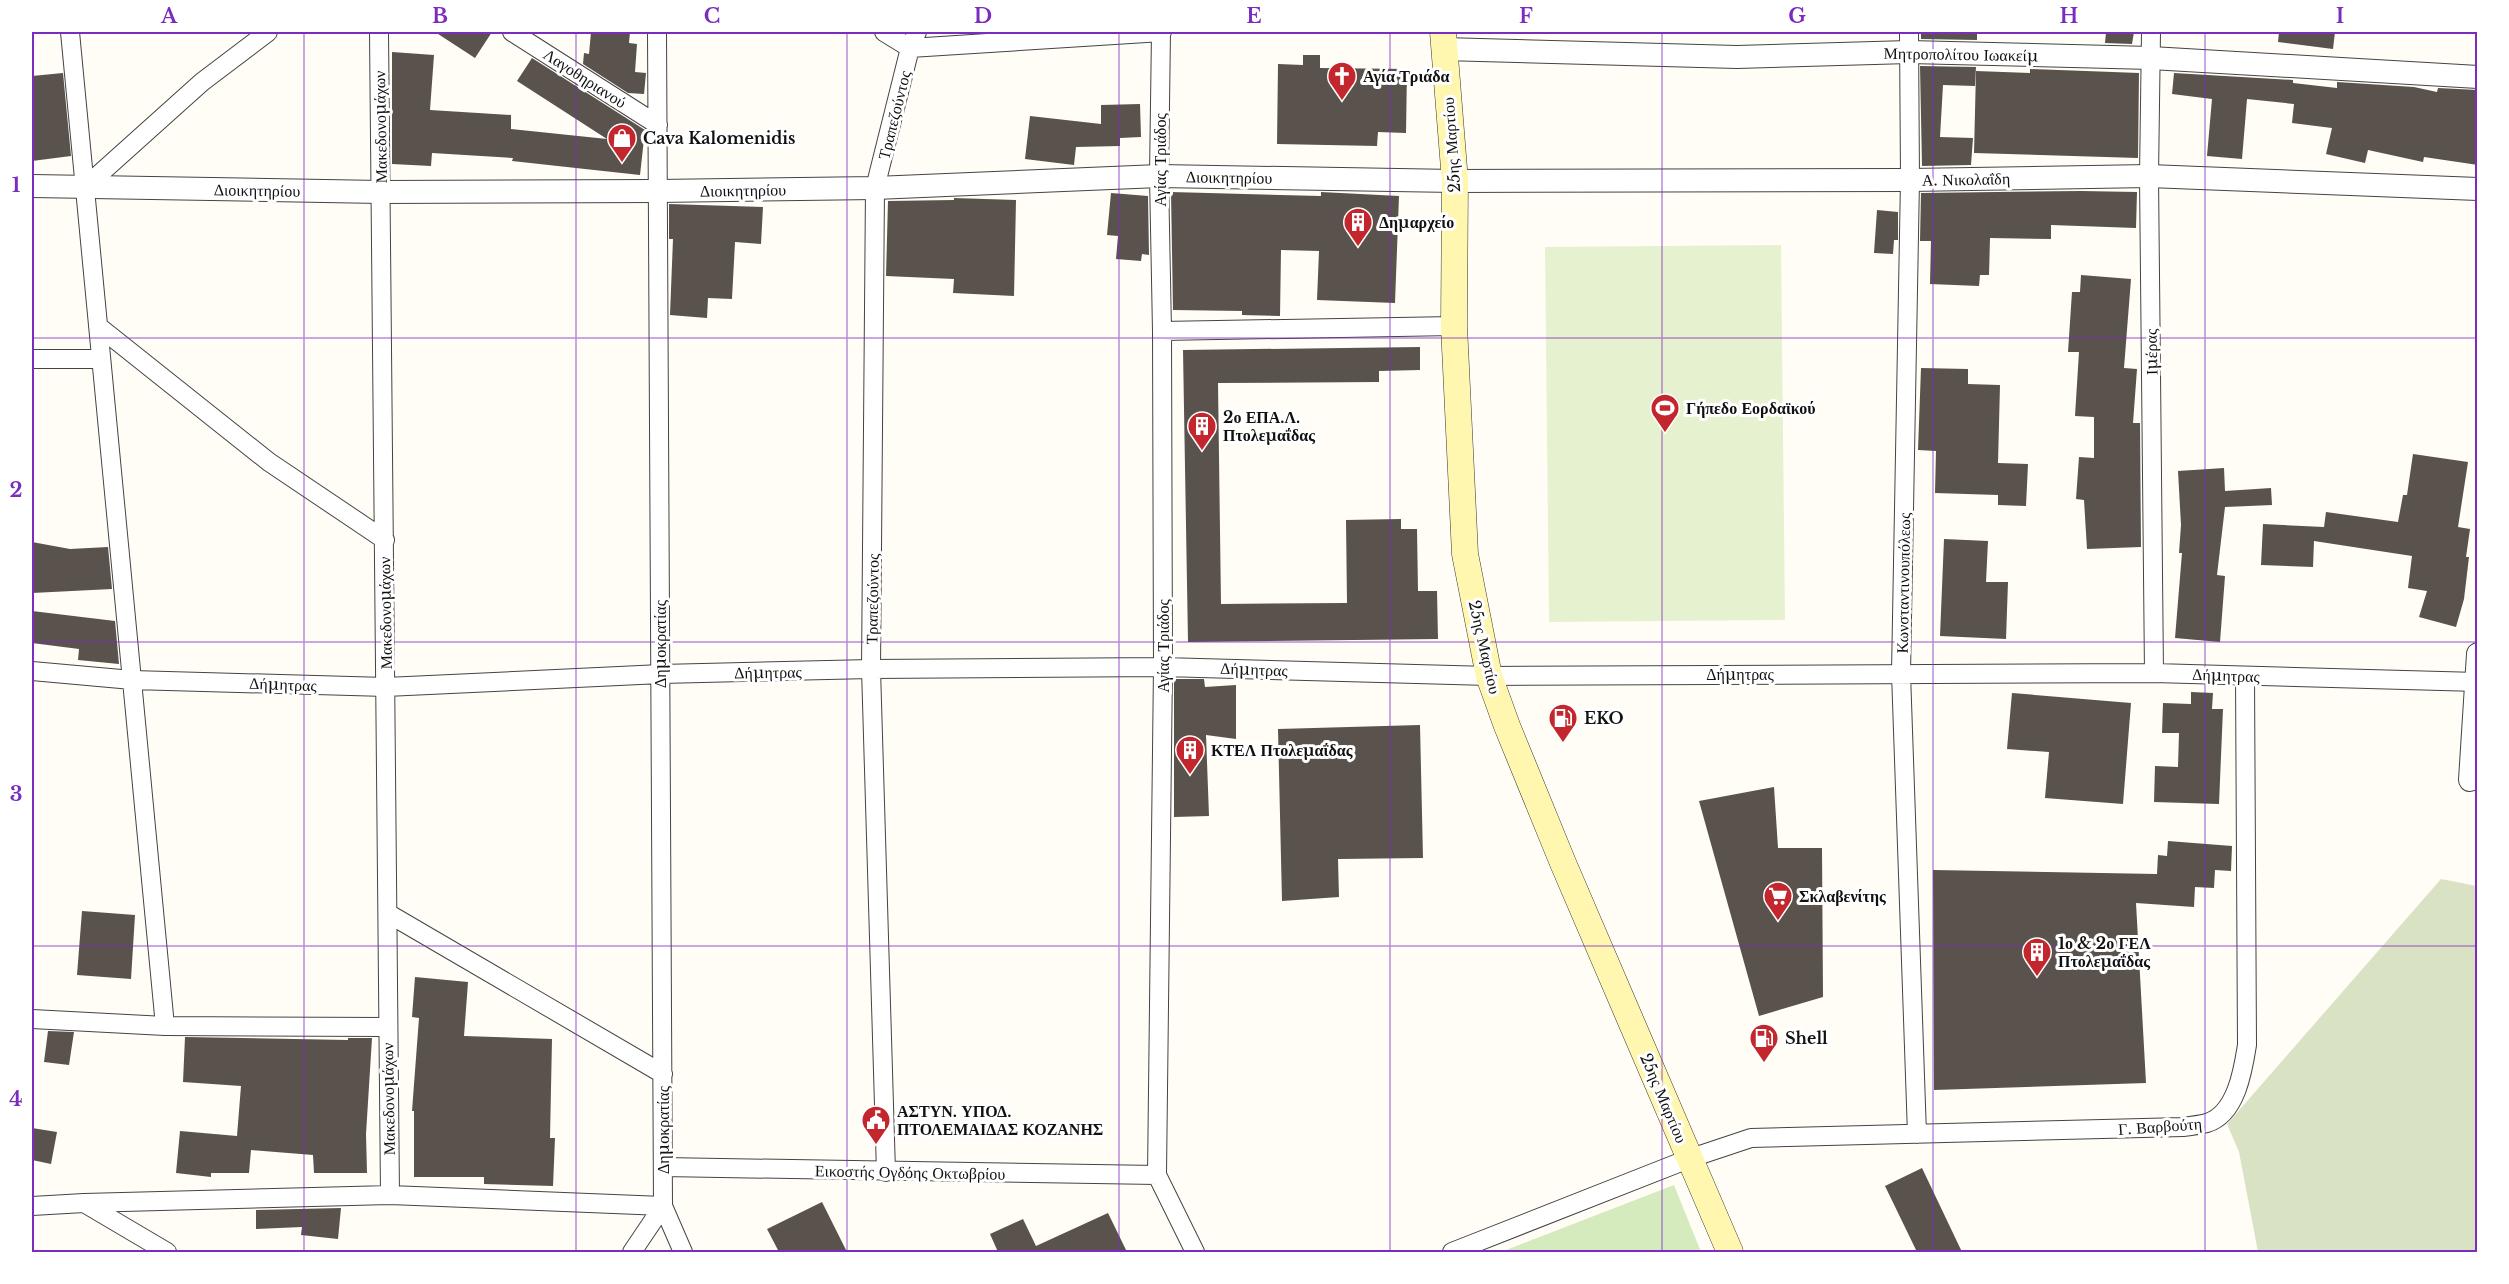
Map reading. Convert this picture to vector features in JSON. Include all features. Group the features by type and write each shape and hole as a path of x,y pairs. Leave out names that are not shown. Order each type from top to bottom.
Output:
{"main road":[{"name":"25ης Μαρτίου","path":"1438,37 1455,181 1454,326 1466,554 1489,676 1563,863 1730,1252"}],"street":[{"path":"70,32 165,1026"},
{"path":"85,187 202,82 268,32"},
{"name":"Μακεδονομάχων","path":"379,32 390,1195"},
{"name":"Λαγοθηριανού","path":"512,32 658,125"},
{"name":"Δημοκρατίας","path":"657,32 663,1206 683,1252"},
{"path":"884,32 914,40 1162,32"},
{"name":"Αγίας Τριάδος","path":"1162,32 1159,176 1163,667 1157,1174 1195,1252"},
{"name":"Ιμέρας","path":"2151,32 2149,176 2154,673"},
{"name":"Μητροπολίτου Ιωακείμ","path":"1438,37 1737,57 1909,42 2478,77"},
{"name":"Τραπεζούντος","path":"886,1172 871,669 875,188 914,40"},
{"name":"Κωνσταντινουπόλεως","path":"1909,42 1910,180 1901,673 1917,1134"},
{"name":"Διοικητηρίου","path":"32,186 381,192 875,188 1159,176 1455,181"},
{"name":"Α. Νικολαΐδη","path":"1455,181 1910,180 2149,176 2478,189"},
{"path":"98,326 269,462 385,540"},
{"path":"1162,330 1454,326"},
{"path":"32,359 101,359"},
{"path":"2470,780 2478,654"},
{"name":"Δήμητρας","path":"32,670 132,680 386,687 661,674 871,669 1163,667 1489,676 2154,673 2477,682"},
{"name":"Γ. Βαρβούτη","path":"1452,1252 1691,1158 1751,1138 2183,1127 2209,1122 2228,1107 2241,1080 2247,1046 2245,676"},
{"path":"388,914 663,1074"},
{"path":"32,1019 165,1026 387,1027"},
{"name":"Εικοστής Ογδόης Οκτωβρίου","path":"663,1167 886,1172 1157,1174"},
{"path":"32,1206 390,1195 663,1206"},
{"path":"84,1203 167,1252"},
{"path":"632,1252 663,1206"}],"green space":[{"name":"Γήπεδο Εορδαϊκού","path":"1781,245 1785,620 1549,622 1545,247"},
{"path":"2441,879 2477,886 2477,1252 2258,1252 2239,1152 2227,1124"},
{"path":"1674,1185 1701,1252 1501,1252"}],"building":[{"path":"435,32 492,32 475,58"},
{"path":"591,32 630,32 629,43 637,44 635,72 646,73 644,94 628,93 583,64 584,53 589,54"},
{"path":"1921,32 1977,32 1977,40 1921,39"},
{"path":"2106,32 2134,32 2132,44 2105,43"},
{"path":"2279,32 2335,32 2333,49 2278,42"},
{"path":"392,52 434,55 430,110 511,115 511,129 607,139 517,81 532,58 645,130 640,175 512,161 513,158 432,153 431,166 392,164"},
{"name":"Αγία Τριάδα","path":"1303,55 1320,55 1320,68 1407,69 1406,133 1378,132 1377,146 1277,144 1278,64 1303,65"},
{"path":"1920,66 1976,67 1975,86 1943,85 1940,137 1973,138 1971,165 1922,166"},
{"path":"2030,69 2139,73 2138,158 1974,153 1976,71 2030,73"},
{"path":"63,73 71,156 32,161 32,76"},
{"path":"2174,73 2293,80 2293,83 2337,88 2337,82 2414,87 2437,92 2438,88 2478,90 2478,165 2424,157 2423,162 2368,150 2365,163 2326,154 2332,128 2292,123 2294,104 2247,99 2242,159 2207,156 2212,99 2172,94"},
{"path":"1140,104 1141,137 1120,138 1120,146 1076,147 1074,165 1025,159 1030,116 1101,124 1101,105"},
{"path":"1171,192 1321,196 1321,192 1399,196 1395,303 1317,300 1319,251 1281,250 1280,316 1242,315 1242,311 1173,310"},
{"path":"2137,192 2136,228 2051,225 2051,239 1990,238 1989,275 1980,275 1979,286 1930,284 1931,241 1920,241 1921,193"},
{"path":"1111,193 1148,196 1149,255 1142,254 1141,261 1116,259 1118,236 1107,235"},
{"path":"954,198 1016,200 1014,296 953,293 954,279 886,276 888,201 954,200"},
{"path":"669,204 763,207 761,244 735,242 732,299 708,298 707,318 670,315 673,239 669,239"},
{"path":"1877,210 1898,212 1898,240 1894,240 1893,254 1874,253"},
{"path":"2081,275 2131,279 2124,368 2137,369 2133,423 2140,423 2141,547 2087,549 2084,500 2076,499 2079,457 2094,458 2094,417 2075,416 2079,352 2068,352 2072,292 2080,292"},
{"name":"2ο ΕΠΑ.Λ. Πτολεμαΐδας","path":"1420,347 1420,370 1379,371 1379,382 1218,383 1221,604 1347,603 1346,520 1401,519 1401,529 1417,529 1418,591 1437,591 1438,639 1188,642 1183,350"},
{"path":"1921,368 1968,369 1968,384 2000,385 1998,463 2028,464 2026,506 1998,505 1998,495 1935,493 1936,451 1918,450"},
{"path":"2413,454 2468,462 2458,527 2470,529 2466,557 2469,557 2464,599 2456,627 2419,617 2427,591 2408,588 2412,556 2314,541 2313,567 2261,565 2263,524 2324,527 2326,512 2398,522 2403,495 2407,495"},
{"path":"2224,468 2225,491 2271,488 2272,505 2225,507 2217,575 2225,576 2220,642 2175,638 2182,553 2179,553 2181,525 2178,471"},
{"path":"1944,539 1988,541 1986,582 2008,582 2006,639 1940,636"},
{"path":"32,542 70,549 108,547 112,589 32,593"},
{"path":"32,611 115,621 119,664 78,660 79,649 32,643"},
{"name":"ΚΤΕΛ Πτολεμαΐδας","path":"1174,679 1204,679 1205,687 1236,685 1236,739 1206,735 1209,816 1174,817"},
{"path":"2191,692 2213,693 2212,709 2223,709 2219,804 2154,802 2155,766 2178,767 2179,733 2162,733 2163,703 2191,704"},
{"path":"2012,693 2131,703 2123,804 2045,798 2049,752 2007,749"},
{"path":"1420,725 1423,858 1338,859 1339,897 1282,901 1278,729"},
{"name":"Σκλαβενίτης","path":"1774,787 1778,848 1822,848 1823,997 1759,1016 1699,801"},
{"name":"1ο & 2ο ΓΕΛ Πτολεμαΐδας","path":"2168,841 2232,846 2231,871 2215,870 2214,888 2195,887 2194,907 2136,903 2146,1083 1934,1090 1933,870 2157,874 2158,855 2167,856"},
{"path":"82,911 135,915 131,979 77,975"},
{"path":"415,977 468,982 464,1036 552,1039 550,1138 555,1138 553,1186 484,1184 484,1177 414,1177 414,1111 412,1111 419,1018 412,1017"},
{"path":"48,1031 74,1032 69,1065 44,1062"},
{"path":"185,1037 348,1040 348,1038 372,1038 366,1134 367,1173 314,1173 313,1155 251,1150 249,1173 211,1173 211,1177 176,1173 180,1131 237,1136 241,1086 183,1082"},
{"path":"32,1128 57,1132 51,1164 32,1160"},
{"path":"1922,1168 1962,1252 1917,1252 1885,1186"},
{"path":"822,1202 847,1252 779,1252 767,1229"},
{"path":"341,1208 338,1239 301,1235 302,1227 256,1229 256,1210"},
{"path":"1108,1213 1127,1252 998,1252 990,1234 1023,1219 1036,1246"}],"place":[{"name":"Αγία Τριάδα","path":"1342,102"},
{"name":"Cava Kalomenidis","path":"622,164"},
{"name":"Δημαρχείο","path":"1358,248"},
{"name":"Γήπεδο Εορδαϊκού","path":"1665,434"},
{"name":"2ο ΕΠΑ.Λ. Πτολεμαΐδας","path":"1202,452"},
{"name":"EKO","path":"1563,744"},
{"name":"ΚΤΕΛ Πτολεμαΐδας","path":"1190,776"},
{"name":"Σκλαβενίτης","path":"1778,922"},
{"name":"1ο & 2ο ΓΕΛ Πτολεμαΐδας","path":"2037,978"},
{"name":"Shell","path":"1764,1064"},
{"name":"ΑΣΤΥΝ. ΥΠΟΔ. ΠΤΟΛΕΜΑΙΔΑΣ ΚΟΖΑΝΗΣ","path":"876,1146"}]}
